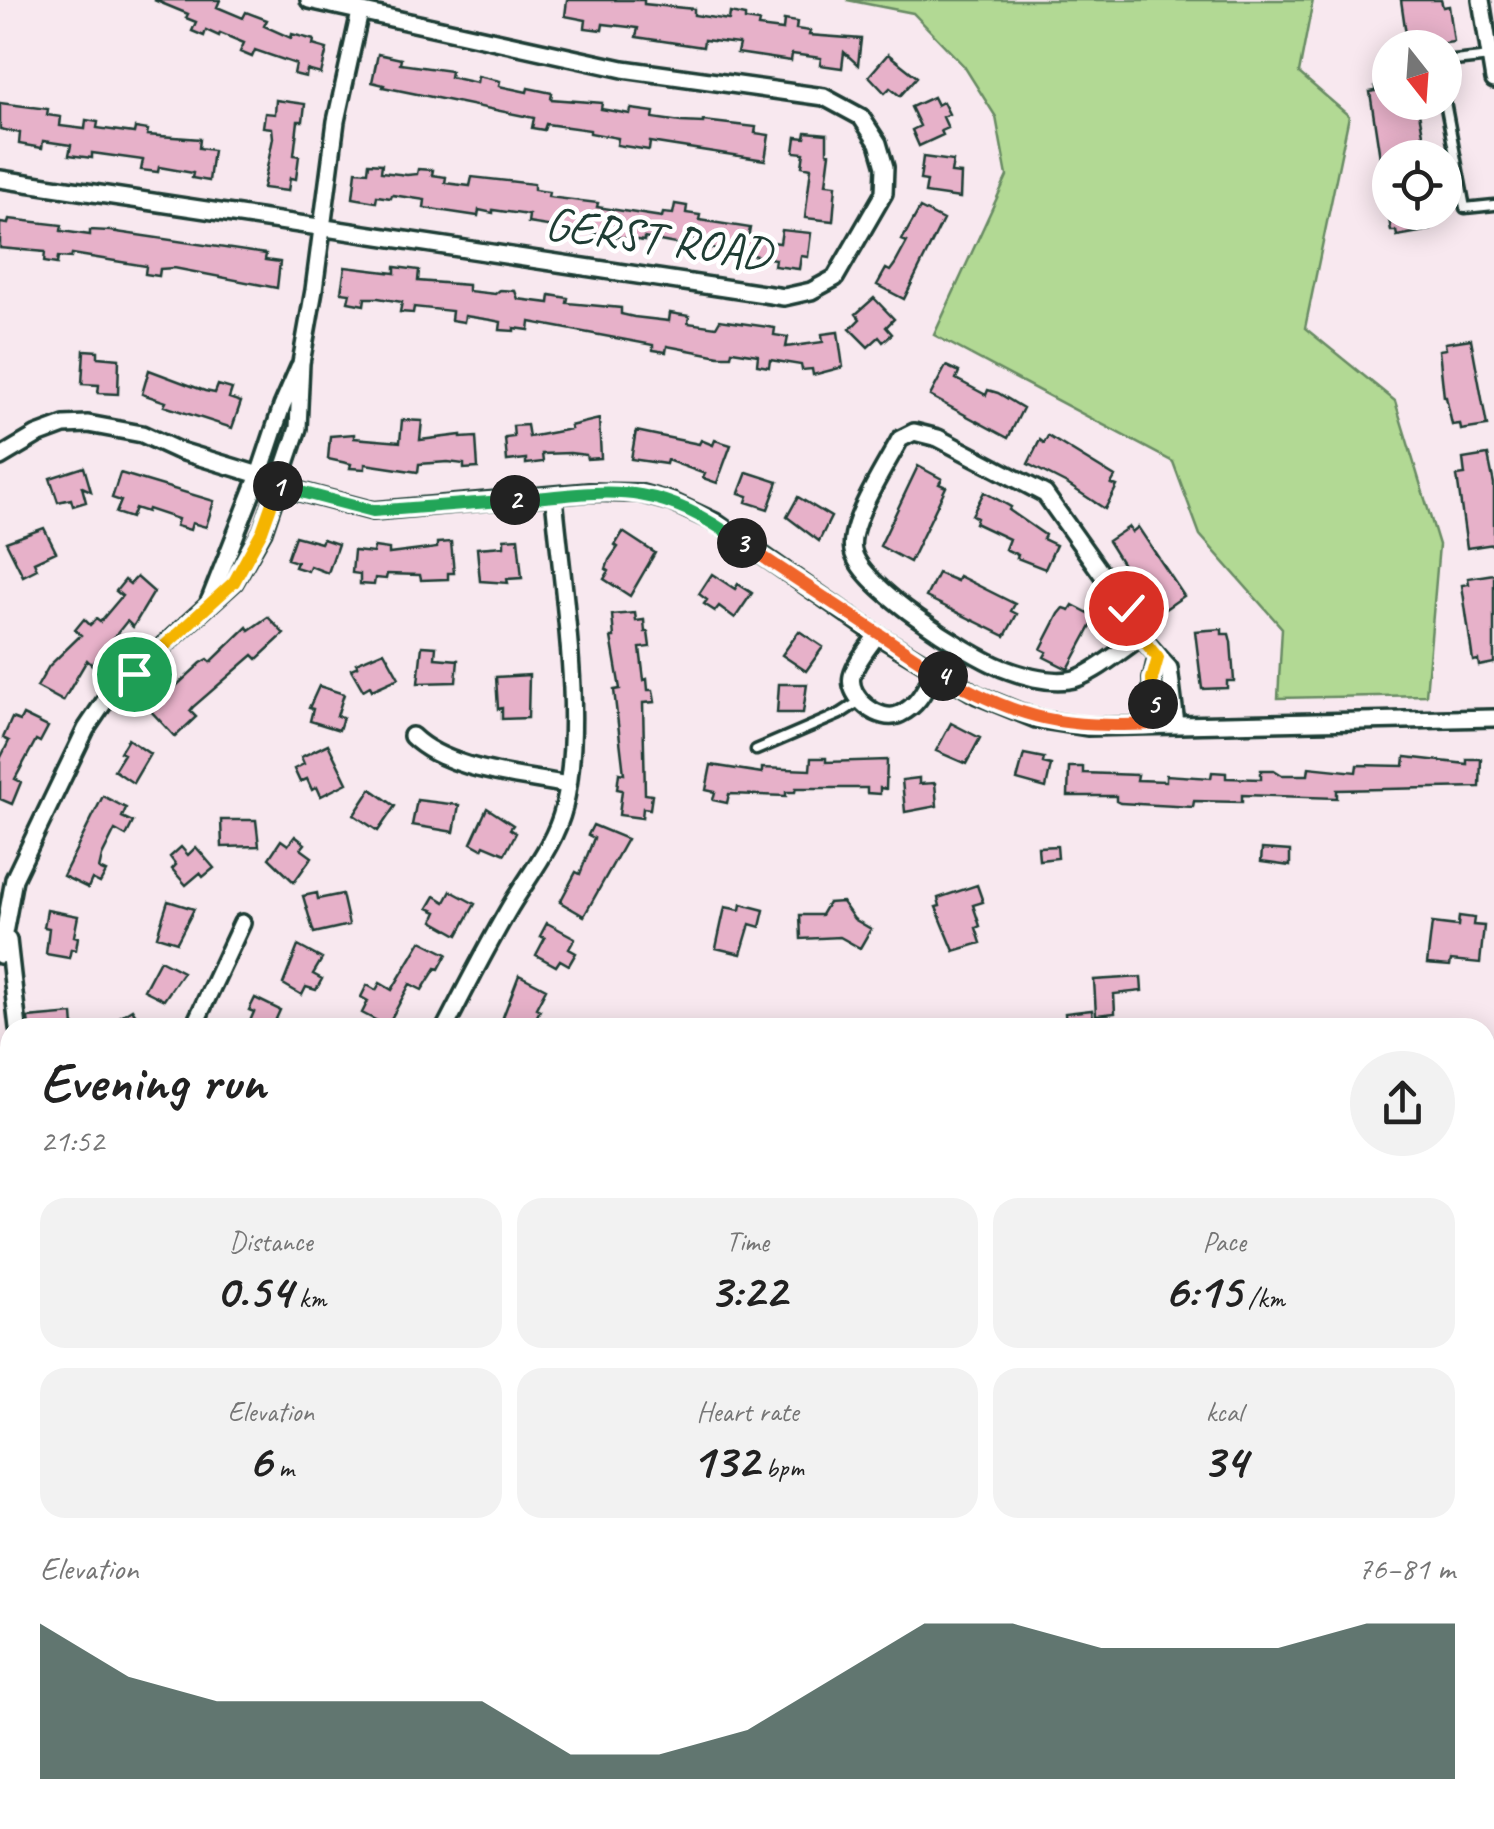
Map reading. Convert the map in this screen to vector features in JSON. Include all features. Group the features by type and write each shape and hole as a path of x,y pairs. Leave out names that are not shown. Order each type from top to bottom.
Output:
{"street":[{"name":"GERST ROAD","path":"0,179 784,297 812,291 835,278 884,194 885,166 878,143 862,117 824,97 623,70 310,0"},
{"path":"1481,0 1494,80"},
{"path":"0,954 14,879 86,728 109,696 234,582 262,531 298,428 301,363 336,121 360,12"},
{"path":"206,609 301,363"},
{"path":"0,457 64,425 88,424 142,434 177,450 259,475 278,486 373,511 589,492 639,493 672,502 714,522 877,635 976,695 1036,718 1087,727 1494,718"},
{"path":"1141,637 1076,680 1050,681 997,666 888,598 859,568 852,548 856,526 900,439 914,432 938,438 1045,494 1126,608 1141,637 1168,668 1176,724"},
{"path":"450,1018 509,908 547,848 563,810 572,764 572,719 554,496"},
{"path":"877,635 851,679 860,701 880,713 900,714 920,700 934,672"},
{"path":"1154,724 1152,679 1158,658"},
{"path":"412,736 425,749 448,760 567,785"},
{"path":"6,922 17,1018"},
{"path":"198,1018 242,924"}],"lane":[{"path":"1462,60 1490,57"},
{"path":"1448,120 1465,208 1494,205"},
{"path":"756,750 840,714 860,701"}],"green space":[{"path":"847,0 1313,0 1299,73 1349,116 1305,328 1395,401 1439,545 1426,695 1278,698 1282,628 1200,535 1173,462 934,335 1007,176 996,117 964,66 913,13"}],"building":[{"path":"154,0 220,0 217,7 243,18 246,12 267,20 264,26 291,38 292,34 314,40 313,45 327,49 321,74 307,70 306,77 294,74 296,64 255,50 252,57 240,52 244,43 220,33 219,36 206,30 204,36 192,31 196,22 186,18 188,14"},
{"path":"567,0 644,0 644,4 694,9 694,15 729,20 730,13 745,16 745,20 759,22 758,27 783,30 784,20 797,22 796,29 810,31 809,35 861,39 858,65 844,52 842,68 820,65 821,58 792,54 791,61 737,53 739,44 704,40 703,47 636,37 638,28 603,24 602,30 585,28 586,20 565,16"},
{"path":"1401,0 1441,0 1443,7 1449,6 1452,30 1405,30"},
{"path":"378,54 401,59 400,64 451,71 450,77 477,83 478,76 500,81 499,86 552,93 551,99 602,103 601,109 630,114 631,109 654,112 653,118 681,122 756,127 755,133 769,135 765,160 650,142 649,150 617,145 618,138 590,130 546,124 544,130 532,128 534,118 372,82"},
{"path":"888,54 917,77 900,96 890,88 885,93 869,76"},
{"path":"933,97 937,105 943,102 949,114 943,117 948,128 941,131 943,135 919,146 912,130 920,126 911,107"},
{"path":"276,100 305,104 303,121 298,121 296,179 290,178 288,191 263,188 273,138 272,128 263,127 265,113 275,114"},
{"path":"0,103 48,109 47,115 61,117 60,126 85,129 86,120 98,122 97,128 134,133 135,128 148,130 147,135 200,139 199,148 213,150 209,181 192,178 193,173 159,167 158,172 141,170 143,160 92,153 92,158 69,155 71,145 43,141 42,148 19,144 20,133 0,129"},
{"path":"1374,120 1420,120 1424,140 1377,140"},
{"path":"806,132 827,134 830,153 826,184 836,185 833,221 805,218 811,168 802,166 804,153 794,152 796,137 805,138"},
{"path":"923,157 953,161 951,173 961,174 960,198 925,193 927,181 920,180"},
{"path":"369,163 382,164 381,172 407,175 417,174 418,169 433,170 432,175 446,177 445,183 470,186 472,177 534,184 534,190 549,192 548,197 662,217 663,213 673,214 675,204 687,206 686,213 700,215 699,220 750,228 748,239 780,243 782,230 811,233 808,257 801,256 799,269 774,266 775,259 710,248 711,243 682,239 681,245 644,241 528,223 529,215 493,210 479,210 478,216 424,208 425,200 392,195 377,196 376,202 353,198 356,171 368,172"},
{"path":"920,208 943,220 904,299 877,285 886,269 890,271 895,264 907,242 902,240"},
{"path":"9,219 62,225 61,231 90,235 90,230 110,231 266,254 265,260 280,262 277,288 174,268 160,269 159,276 145,274 146,266 72,254 71,258 58,257 57,264 44,262 45,252 0,248 0,223 8,224"},
{"path":"1431,230 1397,236 1396,231 1391,231"},
{"path":"345,267 395,273 395,267 419,270 418,281 468,285 468,291 495,294 500,290 515,291 518,299 549,303 550,295 568,298 567,303 621,308 621,314 634,317 669,321 670,313 689,316 688,323 716,327 720,320 775,328 774,335 788,337 786,347 823,342 822,334 838,332 843,367 813,375 812,369 802,370 801,365 770,360 769,367 757,365 758,355 732,351 731,356 719,356 667,346 666,352 653,350 653,345 530,322 529,330 500,330 501,322 465,316 464,322 451,320 452,311 414,307 413,313 400,312 402,302 378,298 365,298 364,305 348,302 350,293 341,292"},
{"path":"874,298 894,319 886,327 892,334 883,342 879,337 868,347 850,329 860,319 856,314"},
{"path":"1471,339 1487,426 1461,430 1460,424 1452,425 1444,397 1439,350 1446,349 1445,343"},
{"path":"84,350 98,351 98,357 119,359 118,394 98,393 99,385 82,384"},
{"path":"946,366 959,372 956,379 986,395 988,390 998,393 1023,408 1008,438 930,396"},
{"path":"149,370 205,391 215,393 218,385 232,389 229,398 241,402 232,428 164,406 166,402 142,394"},
{"path":"599,419 601,458 587,459 586,455 570,453 542,454 543,462 507,461 505,438 514,437 513,426 527,425 529,437"},
{"path":"402,420 422,421 420,440 476,437 478,468 464,469 464,464 448,462 419,464 418,472 365,464 365,469 328,459 330,436 354,434 354,438 400,442"},
{"path":"636,431 699,444 701,440 713,445 715,440 731,445 717,483 703,478 705,474 667,460 666,464 631,459"},
{"path":"1048,436 1115,477 1111,484 1117,486 1105,509 1028,464 1040,440 1044,443"},
{"path":"1488,455 1494,484 1494,544 1467,548 1457,476 1465,475 1463,459"},
{"path":"918,466 942,479 939,484 946,487 910,562 880,546"},
{"path":"84,467 91,491 82,487 86,502 73,506 71,499 58,502 50,478"},
{"path":"747,472 778,482 768,509 746,502 748,496 739,493"},
{"path":"120,473 214,501 206,527 192,523 190,530 176,526 178,519 148,509 147,512 135,508 131,518 116,513 121,501 112,498"},
{"path":"984,492 1011,507 1009,510 1045,535 1043,539 1056,545 1045,569 1017,558 1005,549 1009,539 975,523 977,518 972,515"},
{"path":"798,497 831,517 819,541 787,517"},
{"path":"1129,527 1132,532 1138,527 1184,596 1155,616 1108,541"},
{"path":"44,528 56,552 34,562 37,569 23,576 6,542"},
{"path":"623,532 655,553 630,596 604,579"},
{"path":"295,536 338,544 328,573 310,566 308,571 295,567 297,562 287,559"},
{"path":"518,538 522,578 507,579 508,583 480,581 477,548 504,546 504,539"},
{"path":"451,542 454,573 448,573 448,579 421,580 420,575 387,574 386,579 375,578 374,585 360,584 360,574 352,573 354,551 373,553 374,547 389,549 389,554 437,548 437,543"},
{"path":"938,573 957,581 959,576 1015,604 1011,611 1017,614 1005,636 926,597"},
{"path":"712,574 735,589 738,584 752,593 735,618 719,606 715,611 704,604 707,600 699,594"},
{"path":"1494,574 1494,663 1479,666 1478,660 1473,661 1462,585 1469,584 1468,578"},
{"path":"137,577 154,592 133,627 127,621 92,665 87,660 63,701 37,687 49,666 81,635 75,630 84,619 90,625 96,619 100,622 122,596 116,591 125,580 130,584"},
{"path":"1073,605 1096,617 1068,669 1044,657 1047,652 1041,649 1059,614"},
{"path":"635,613 636,621 644,620 648,632 650,647 640,648 644,680 647,679 648,690 653,690 655,702 643,703 645,794 652,795 650,809 643,808 642,818 619,815 622,790 617,789 619,773 624,774 614,690 620,689 611,637 612,615"},
{"path":"268,617 284,634 257,659 253,655 193,707 190,711 196,717 175,737 150,710 201,663 208,659 211,662 247,627 249,630"},
{"path":"1222,629 1231,642 1234,681 1227,681 1227,688 1202,689 1195,631"},
{"path":"799,631 823,647 806,671 782,655"},
{"path":"422,646 436,647 435,658 458,660 456,682 418,683"},
{"path":"384,651 399,678 363,690 351,669"},
{"path":"529,675 528,718 502,719 496,677"},
{"path":"779,684 807,684 803,713 777,713"},
{"path":"319,686 344,694 337,716 343,717 339,730 310,721 313,709 309,708"},
{"path":"23,715 48,727 40,742 36,740 15,779 21,782 12,804 0,799 0,759 9,741 3,738 12,718 20,721"},
{"path":"951,723 980,738 966,764 936,751"},
{"path":"128,739 150,754 133,783 114,770"},
{"path":"328,744 347,783 321,796 317,787 312,790 307,779 300,782 294,769 304,764 301,757"},
{"path":"1024,754 1044,758 1043,763 1051,765 1046,788 1017,780"},
{"path":"1405,757 1467,764 1467,759 1481,759 1480,787 1337,790 1337,798 1242,795 1242,802 1194,801 1193,807 1120,803 1116,796 1068,796 1069,767 1083,767 1083,773 1138,775 1137,780 1166,781 1166,775 1211,778 1212,772 1226,773 1226,778 1261,779 1261,770 1274,770 1282,775 1308,775 1309,767 1356,772 1357,765 1404,766"},
{"path":"811,758 826,758 826,762 887,760 886,789 880,788 880,794 867,793 867,788 796,788 795,792 786,792 786,796 729,794 727,803 713,800 715,792 706,790 711,765 762,773 762,768 810,770"},
{"path":"919,778 919,784 935,783 937,806 905,812 902,780"},
{"path":"371,789 395,806 378,831 354,815"},
{"path":"103,796 126,808 122,817 133,822 126,836 115,830 99,869 106,872 100,883 92,879 88,888 63,876"},
{"path":"417,800 459,805 454,832 412,825"},
{"path":"487,808 513,825 510,829 516,833 505,854 471,843"},
{"path":"221,820 256,820 259,846 222,847"},
{"path":"593,825 627,839 584,916 560,902 576,872 580,874 594,838 588,835"},
{"path":"295,836 305,844 301,849 312,857 294,882 269,858 281,840 288,845"},
{"path":"1057,846 1058,858 1039,860 1038,847"},
{"path":"181,847 188,855 196,847 214,868 186,885 172,869 176,865 170,857"},
{"path":"1262,849 1290,851 1290,866 1261,862"},
{"path":"977,885 983,902 973,905 981,943 954,951 936,907 940,906 938,898"},
{"path":"451,891 475,904 458,935 433,921 437,912 428,908 435,896 445,902"},
{"path":"317,893 318,899 342,894 349,925 314,933 303,896"},
{"path":"168,901 194,909 177,942 157,936"},
{"path":"842,902 854,919 871,929 860,948 840,937 801,939 800,915 821,915 828,903"},
{"path":"741,904 764,910 760,927 750,924 741,954 716,948 725,907 740,910"},
{"path":"47,910 78,916 76,950 71,949 69,958 46,954"},
{"path":"1459,916 1474,918 1473,925 1484,926 1480,963 1451,960 1450,966 1427,964 1432,923 1458,926"},
{"path":"547,923 575,938 569,949 576,953 569,965 560,960 556,966 536,955"},
{"path":"421,941 447,954 422,990 410,984 391,1018 372,1018 362,1013 368,1001 361,997 367,985 376,990 380,983 392,990"},
{"path":"298,946 322,959 313,974 322,979 316,990 306,987 302,995 283,984"},
{"path":"160,960 183,972 164,1000 144,990"},
{"path":"519,975 546,989 536,1008 540,1010 536,1018 503,1017"},
{"path":"1141,977 1142,991 1114,994 1115,1013 1096,1015 1094,980"},
{"path":"255,998 280,1010 276,1018 251,1018 254,1012 249,1010"},
{"path":"132,1009 138,1018 118,1018"},
{"path":"1092,1010 1093,1018 1065,1018 1065,1013"},
{"path":"73,1014 73,1018 28,1018"}],"route":[{"path":"134,674 234,582 262,531 278,486 373,511 589,492 639,493 672,502 714,522 934,672 976,695 1062,724 1154,724 1152,679 1158,658 1126,608"}]}
